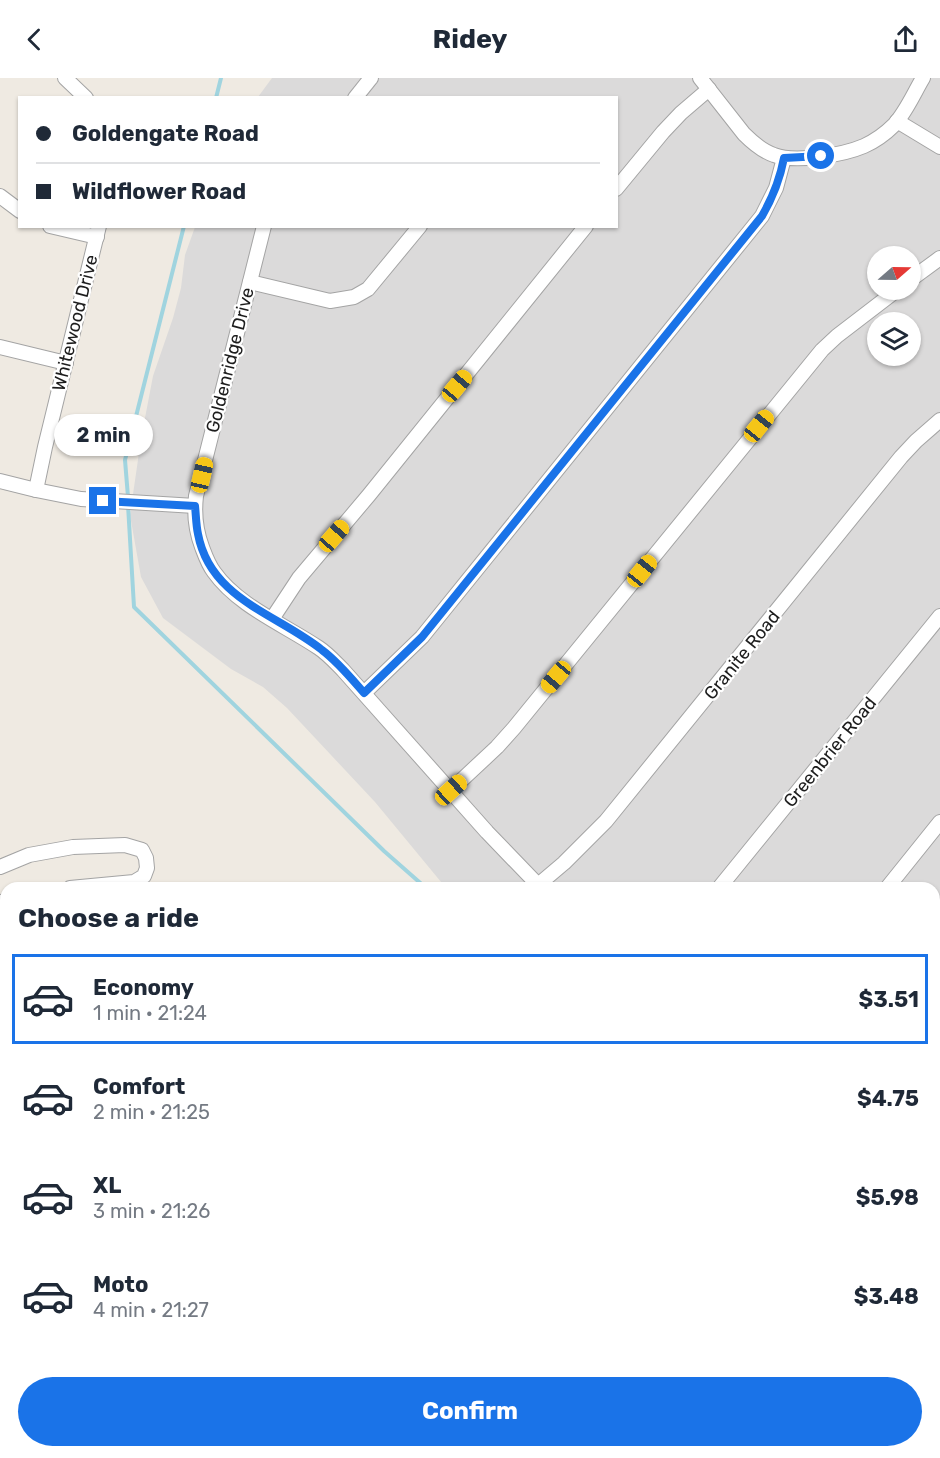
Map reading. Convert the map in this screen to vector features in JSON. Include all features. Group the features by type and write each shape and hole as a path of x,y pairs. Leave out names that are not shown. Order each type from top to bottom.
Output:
{"street":[{"path":"65,78 84,96"},
{"path":"357,96 371,78"},
{"path":"618,187 705,83 752,142 784,158 849,151 866,145 883,135 897,121 923,78"},
{"path":"897,121 940,147"},
{"path":"364,693 422,637 762,216 776,188 784,158"},
{"path":"0,196 18,210"},
{"path":"66,228 98,232"},
{"name":"Goldenridge Drive","path":"264,228 195,506 198,535 209,563 226,587 247,603 322,650 343,670 487,832 535,882"},
{"path":"250,282 330,301 354,297 368,289 418,228"},
{"path":"272,618 304,571 376,486 584,228"},
{"name":"Whitewood Drive","path":"36,490 98,232"},
{"path":"921,272 940,258"},
{"path":"451,790 514,728 822,350 884,300"},
{"path":"0,347 66,363"},
{"name":"Granite Road","path":"544,882 606,821 901,457 940,420"},
{"path":"0,482 81,499 195,506"},
{"name":"Greenbrier Road","path":"724,882 940,616"},
{"path":"892,882 940,822"},
{"path":"0,867 28,855 73,847 125,845 142,850 146,858 147,868 144,876 134,882"}],"shaded area":[{"path":"272,78 940,78 940,882 441,882 375,802 287,708 263,687 231,669 163,618 141,577 130,515 153,376 181,288 185,255 195,228 618,228 618,96 259,96"}],"waterway":[{"path":"216,96 221,78"},
{"path":"128,497 125,460 183,228"},
{"path":"128,505 134,607 384,851 419,882"}],"route":[{"path":"103,501 195,506 200,542 214,572 226,587 247,603 322,650 364,693 422,637 762,216 781,175 784,158 821,156"}]}
